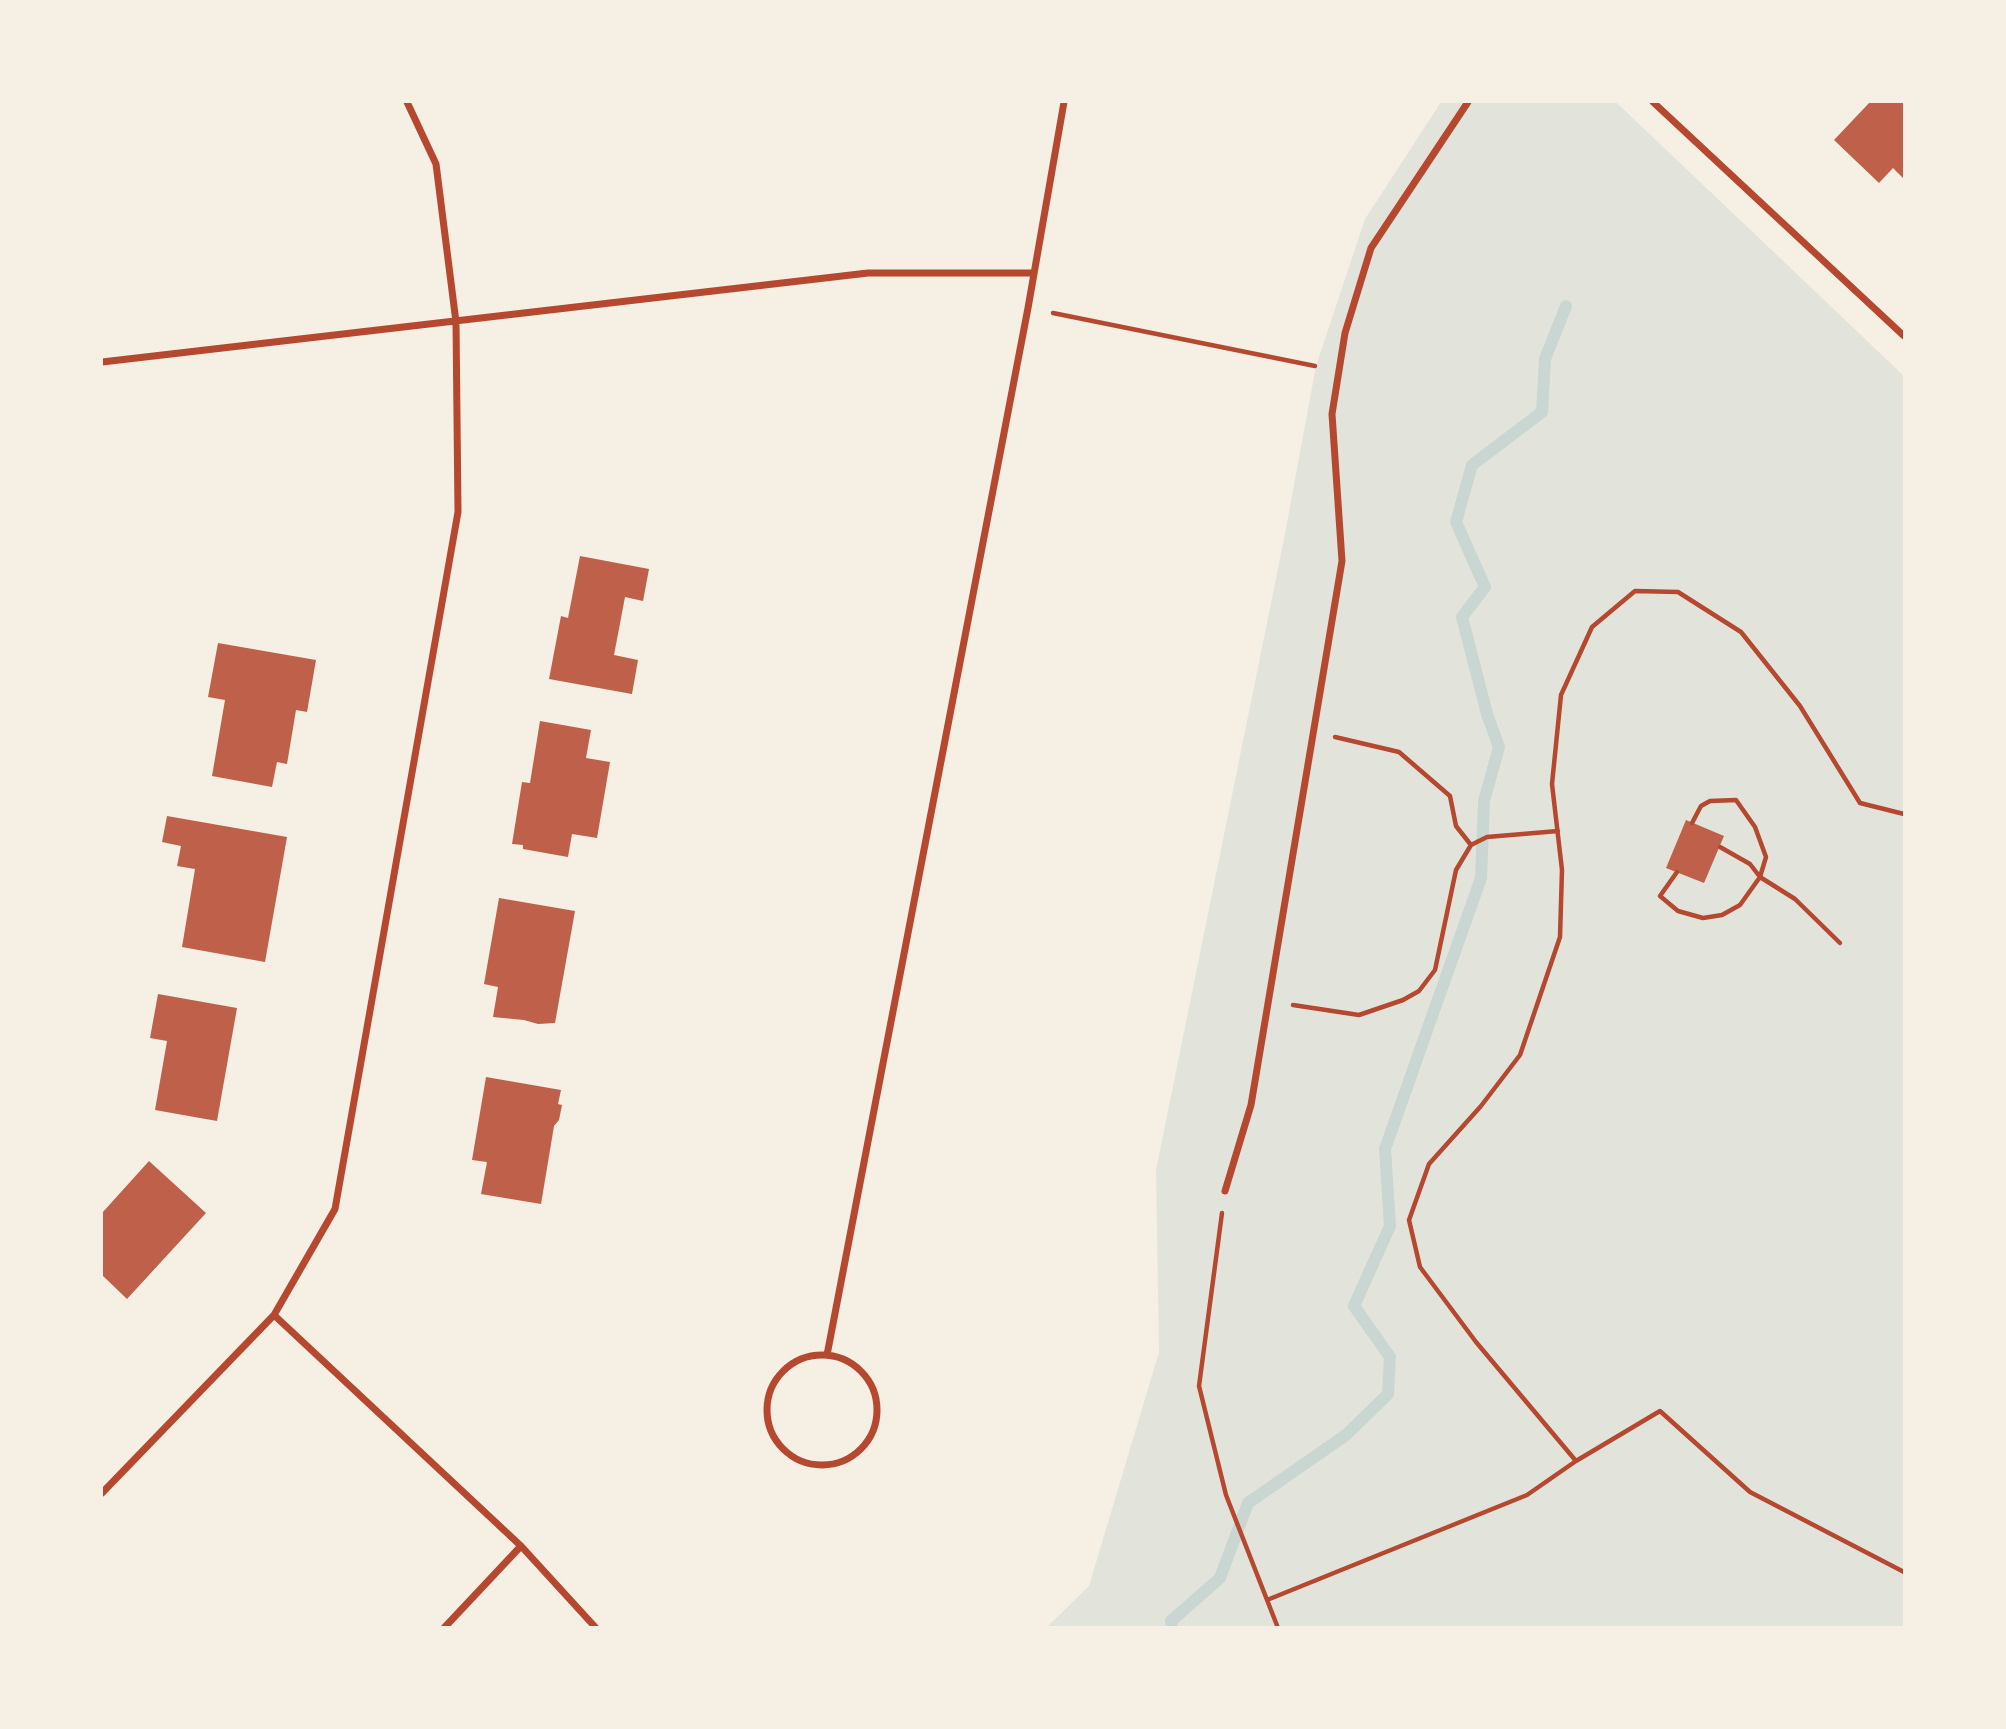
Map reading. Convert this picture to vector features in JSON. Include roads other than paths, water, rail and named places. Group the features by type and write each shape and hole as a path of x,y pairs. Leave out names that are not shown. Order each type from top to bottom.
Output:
{"street":[{"path":"102,1493 274,1315 335,1209 458,512 456,322 436,164 407,102"},
{"path":"827,1355 1028,308 1064,102"},
{"path":"1225,1191 1251,1105 1342,561 1332,414 1345,333 1371,248 1468,102"},
{"path":"1653,102 1903,331"},
{"path":"102,362 868,272 1034,273"},
{"path":"274,1315 521,1546 596,1628"},
{"path":"827,1355 845,1360 861,1371 872,1385 877,1404 876,1422 869,1439 857,1453 841,1462 822,1465 805,1462 789,1454 777,1441 769,1424 767,1408 771,1390 780,1375 793,1363 810,1356 827,1355"},
{"path":"444,1628 521,1546"}],"waterway":[{"path":"1172,1628 1171,1621 1220,1578 1248,1503 1346,1435 1388,1394 1390,1357 1354,1306 1390,1226 1385,1149 1481,878 1484,801 1499,747 1487,714 1462,617 1485,587 1456,522 1472,465 1542,412 1545,359 1566,306"}]}
